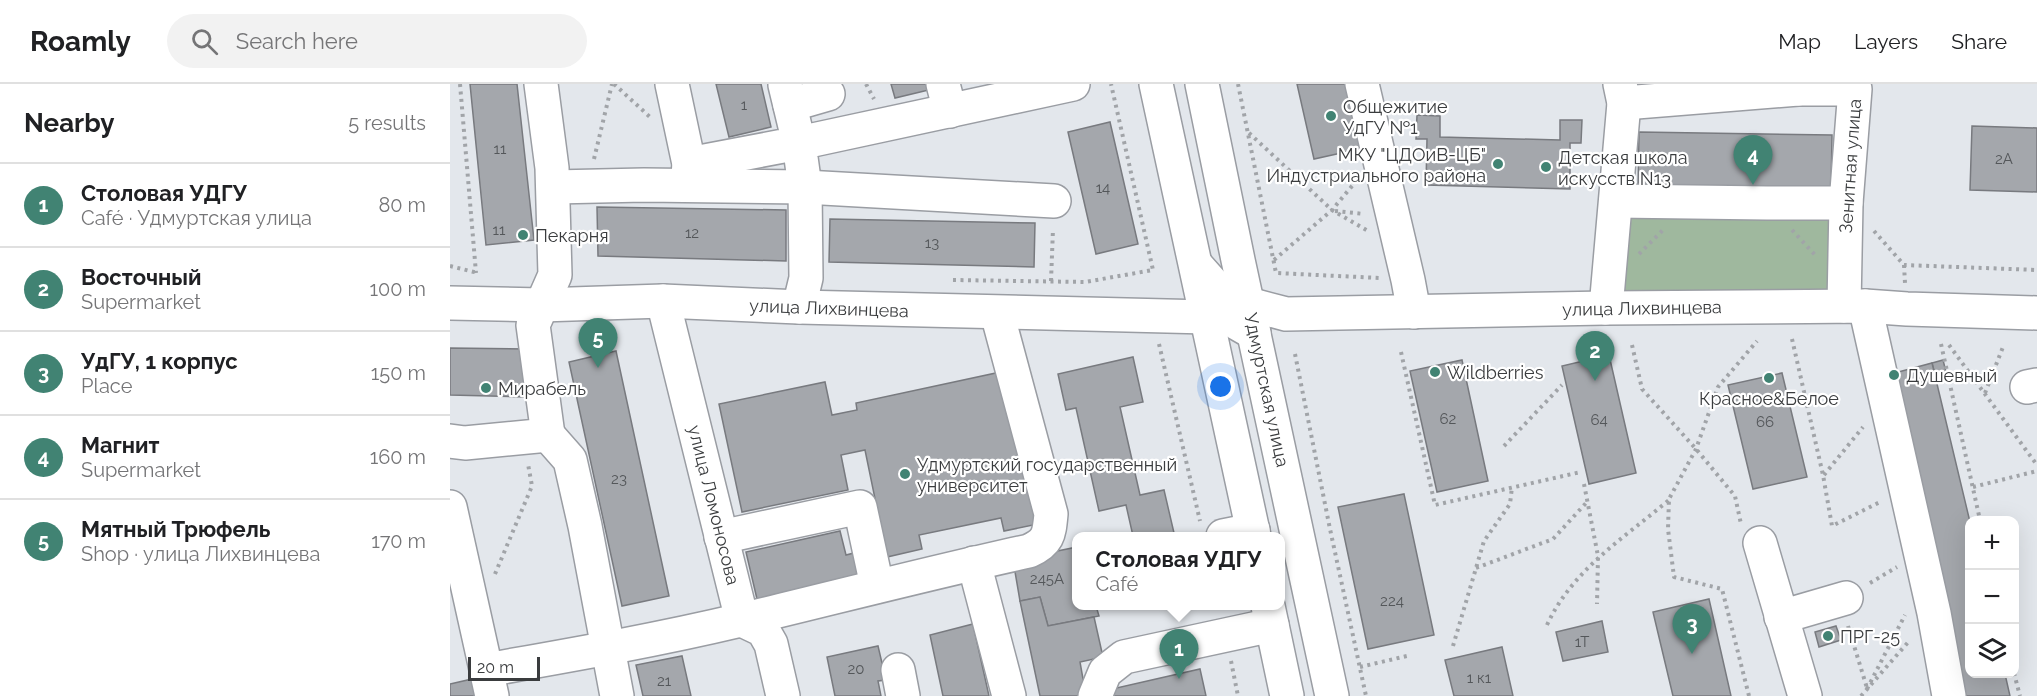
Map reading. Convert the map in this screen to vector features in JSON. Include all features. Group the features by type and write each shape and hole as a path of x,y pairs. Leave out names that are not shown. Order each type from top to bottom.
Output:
{"street":[{"path":"536,437 533,325 555,275 554,187 541,84"},
{"path":"672,84 688,175"},
{"path":"554,187 585,187 688,175 946,98 1073,84"},
{"path":"1156,84 1207,317 1239,532"},
{"name":"Удмуртская улица","path":"1202,84 1332,696"},
{"path":"1362,84 1414,312"},
{"name":"Зенитная улица","path":"1622,93 1856,86 1846,203 1851,300 1886,398 1950,696"},
{"path":"1608,296 1622,93"},
{"path":"799,307 806,278 805,187 799,143 787,95 828,94"},
{"path":"688,175 805,187 1054,201"},
{"path":"1616,201 1846,203"},
{"path":"1196,265 1220,292 1251,319"},
{"name":"улица Лихвинцева","path":"450,303 541,305 663,301 997,313 1207,317 1233,321 1286,314 1414,312 1608,296 1851,300 1907,309 2037,312"},
{"name":"улица Ломоносова","path":"663,301 742,620"},
{"path":"450,507 463,622 489,683 607,648 742,620 1029,551 1041,546 1049,535 1051,514 997,313"},
{"path":"455,451 536,437 570,460 585,526 617,696"},
{"path":"721,537 860,507 878,586"},
{"path":"1268,532 1297,531"},
{"path":"1751,536 1781,617 1805,696"},
{"path":"974,563 1009,696"},
{"path":"1781,617 1843,599"},
{"path":"1095,696 1105,672 1124,657 1270,615 1287,696"},
{"path":"742,620 763,630 771,644 783,696"}],"path":[{"path":"450,266 476,273 460,84"},
{"path":"585,187 590,177 612,84"},
{"path":"1111,84 1153,270"},
{"path":"1238,84 1276,273 1405,266"},
{"path":"1248,133 1332,210 1405,266"},
{"path":"1274,260 1332,210 1379,154"},
{"path":"1051,281 1054,201"},
{"path":"1608,296 1691,203"},
{"path":"1767,203 1851,300"},
{"path":"1846,203 1856,211 1904,265 2037,270"},
{"path":"1157,338 1239,532"},
{"path":"1792,339 1823,475 1832,526 1906,488"},
{"path":"1546,625 1556,604 1570,585 1598,556 1633,531 1669,499 1696,449 1718,387 1756,341"},
{"path":"1941,344 1979,516"},
{"path":"1632,345 1642,389 1735,496 1751,536"},
{"path":"1949,345 2037,465"},
{"path":"1985,394 2003,347"},
{"path":"1401,352 1435,505 1581,472"},
{"path":"1294,354 1366,696"},
{"path":"1504,446 1562,385"},
{"path":"1823,475 1886,398"},
{"path":"493,578 532,486 536,437"},
{"path":"1973,487 2037,471"},
{"path":"1584,484 1598,556 1597,604"},
{"path":"1453,646 1484,541 1510,504 1512,487"},
{"path":"1669,499 1668,529 1674,577 1722,589 1749,696"},
{"path":"1476,568 1553,539 1587,502"},
{"path":"1867,689 1843,599 1923,564"},
{"path":"1867,689 1923,564"},
{"path":"1861,696 1934,613"},
{"path":"1360,667 1411,655"},
{"path":"2015,678 2020,696"}],"green space":[{"path":"1622,207 1836,213 1834,298 1619,291"}],"building":[{"path":"470,84 517,84 534,240 486,245"},
{"path":"716,84 761,84 771,127 729,137"},
{"path":"891,84 936,84 937,88 895,98"},
{"name":"Общежитие УдГУ №1","path":"1297,84 1351,84 1364,148 1314,159"},
{"name":"МКУ \"ЦДОиВ-ЦБ\" Индустриального района","path":"1417,115 1440,116 1440,137 1560,140 1560,120 1582,120 1581,143 1570,143 1570,189 1426,185 1427,139 1416,139"},
{"path":"1110,122 1138,244 1096,254 1068,132"},
{"path":"1972,126 2037,128 2037,192 1970,190"},
{"path":"1639,132 1832,135 1831,193 1638,189"},
{"path":"597,207 786,210 786,261 598,256"},
{"path":"830,219 1035,223 1034,267 829,262"},
{"path":"450,348 526,349 526,397 450,395"},
{"path":"616,351 669,596 622,606 569,362"},
{"path":"1609,355 1636,473 1589,484 1562,366"},
{"path":"1133,357 1143,402 1120,407 1140,495 1164,490 1174,532 1132,532 1126,505 1099,511 1076,408 1066,410 1058,374"},
{"path":"1462,360 1488,481 1437,492 1410,371"},
{"path":"1943,360 1948,380 1937,382 1932,363"},
{"path":"1932,363 1969,516 1965,516 1965,678 2006,678 2010,696 1959,696 1887,375"},
{"path":"1010,370 1043,523 1004,531 1001,518 919,535 922,549 887,557 865,450 841,455 848,490 742,512 719,404 825,382 832,415 857,410 856,403"},
{"path":"1782,373 1807,477 1753,489 1728,385"},
{"path":"1404,494 1434,635 1368,649 1338,507"},
{"path":"840,531 846,555 854,553 859,575 757,599 746,552"},
{"path":"1072,548 1072,610 1097,610 1099,616 1048,626 1040,597 1020,601 1013,560"},
{"path":"1040,597 1048,626 1094,617 1103,657 1080,662 1086,696 1040,696 1020,601"},
{"path":"1709,599 1731,696 1673,696 1653,612"},
{"path":"1602,621 1608,652 1563,661 1556,632"},
{"path":"973,624 989,696 943,696 930,635"},
{"name":"ПРГ-25","path":"1836,626 1841,640 1819,647 1815,632"},
{"path":"878,646 886,680 878,681 881,696 835,696 827,657"},
{"path":"1502,647 1513,696 1454,696 1445,660"},
{"path":"682,656 691,696 643,696 636,665"},
{"path":"1200,669 1206,696 1113,696 1112,689"},
{"path":"472,679 475,696 450,696 450,684"}],"place":[{"name":"Общежитие УдГУ №1","path":"1331,116"},
{"name":"МКУ \"ЦДОиВ-ЦБ\" Индустриального района","path":"1498,164"},
{"name":"Детская школа искусств N13","path":"1546,167"},
{"name":"Магнит","path":"1753,185"},
{"name":"Пекарня","path":"523,235"},
{"name":"Мятный Трюфель","path":"598,368"},
{"name":"Wildberries","path":"1435,372"},
{"name":"Душевный","path":"1894,375"},
{"name":"Красное&Белое","path":"1769,378"},
{"name":"Восточный","path":"1595,381"},
{"name":"Мирабель","path":"486,388"},
{"name":"Удмуртский государственный университет","path":"905,474"},
{"name":"ПРГ-25","path":"1828,636"},
{"name":"УдГУ, 1 корпус","path":"1692,654"},
{"name":"Столовая УДГУ","path":"1179,679"}]}
